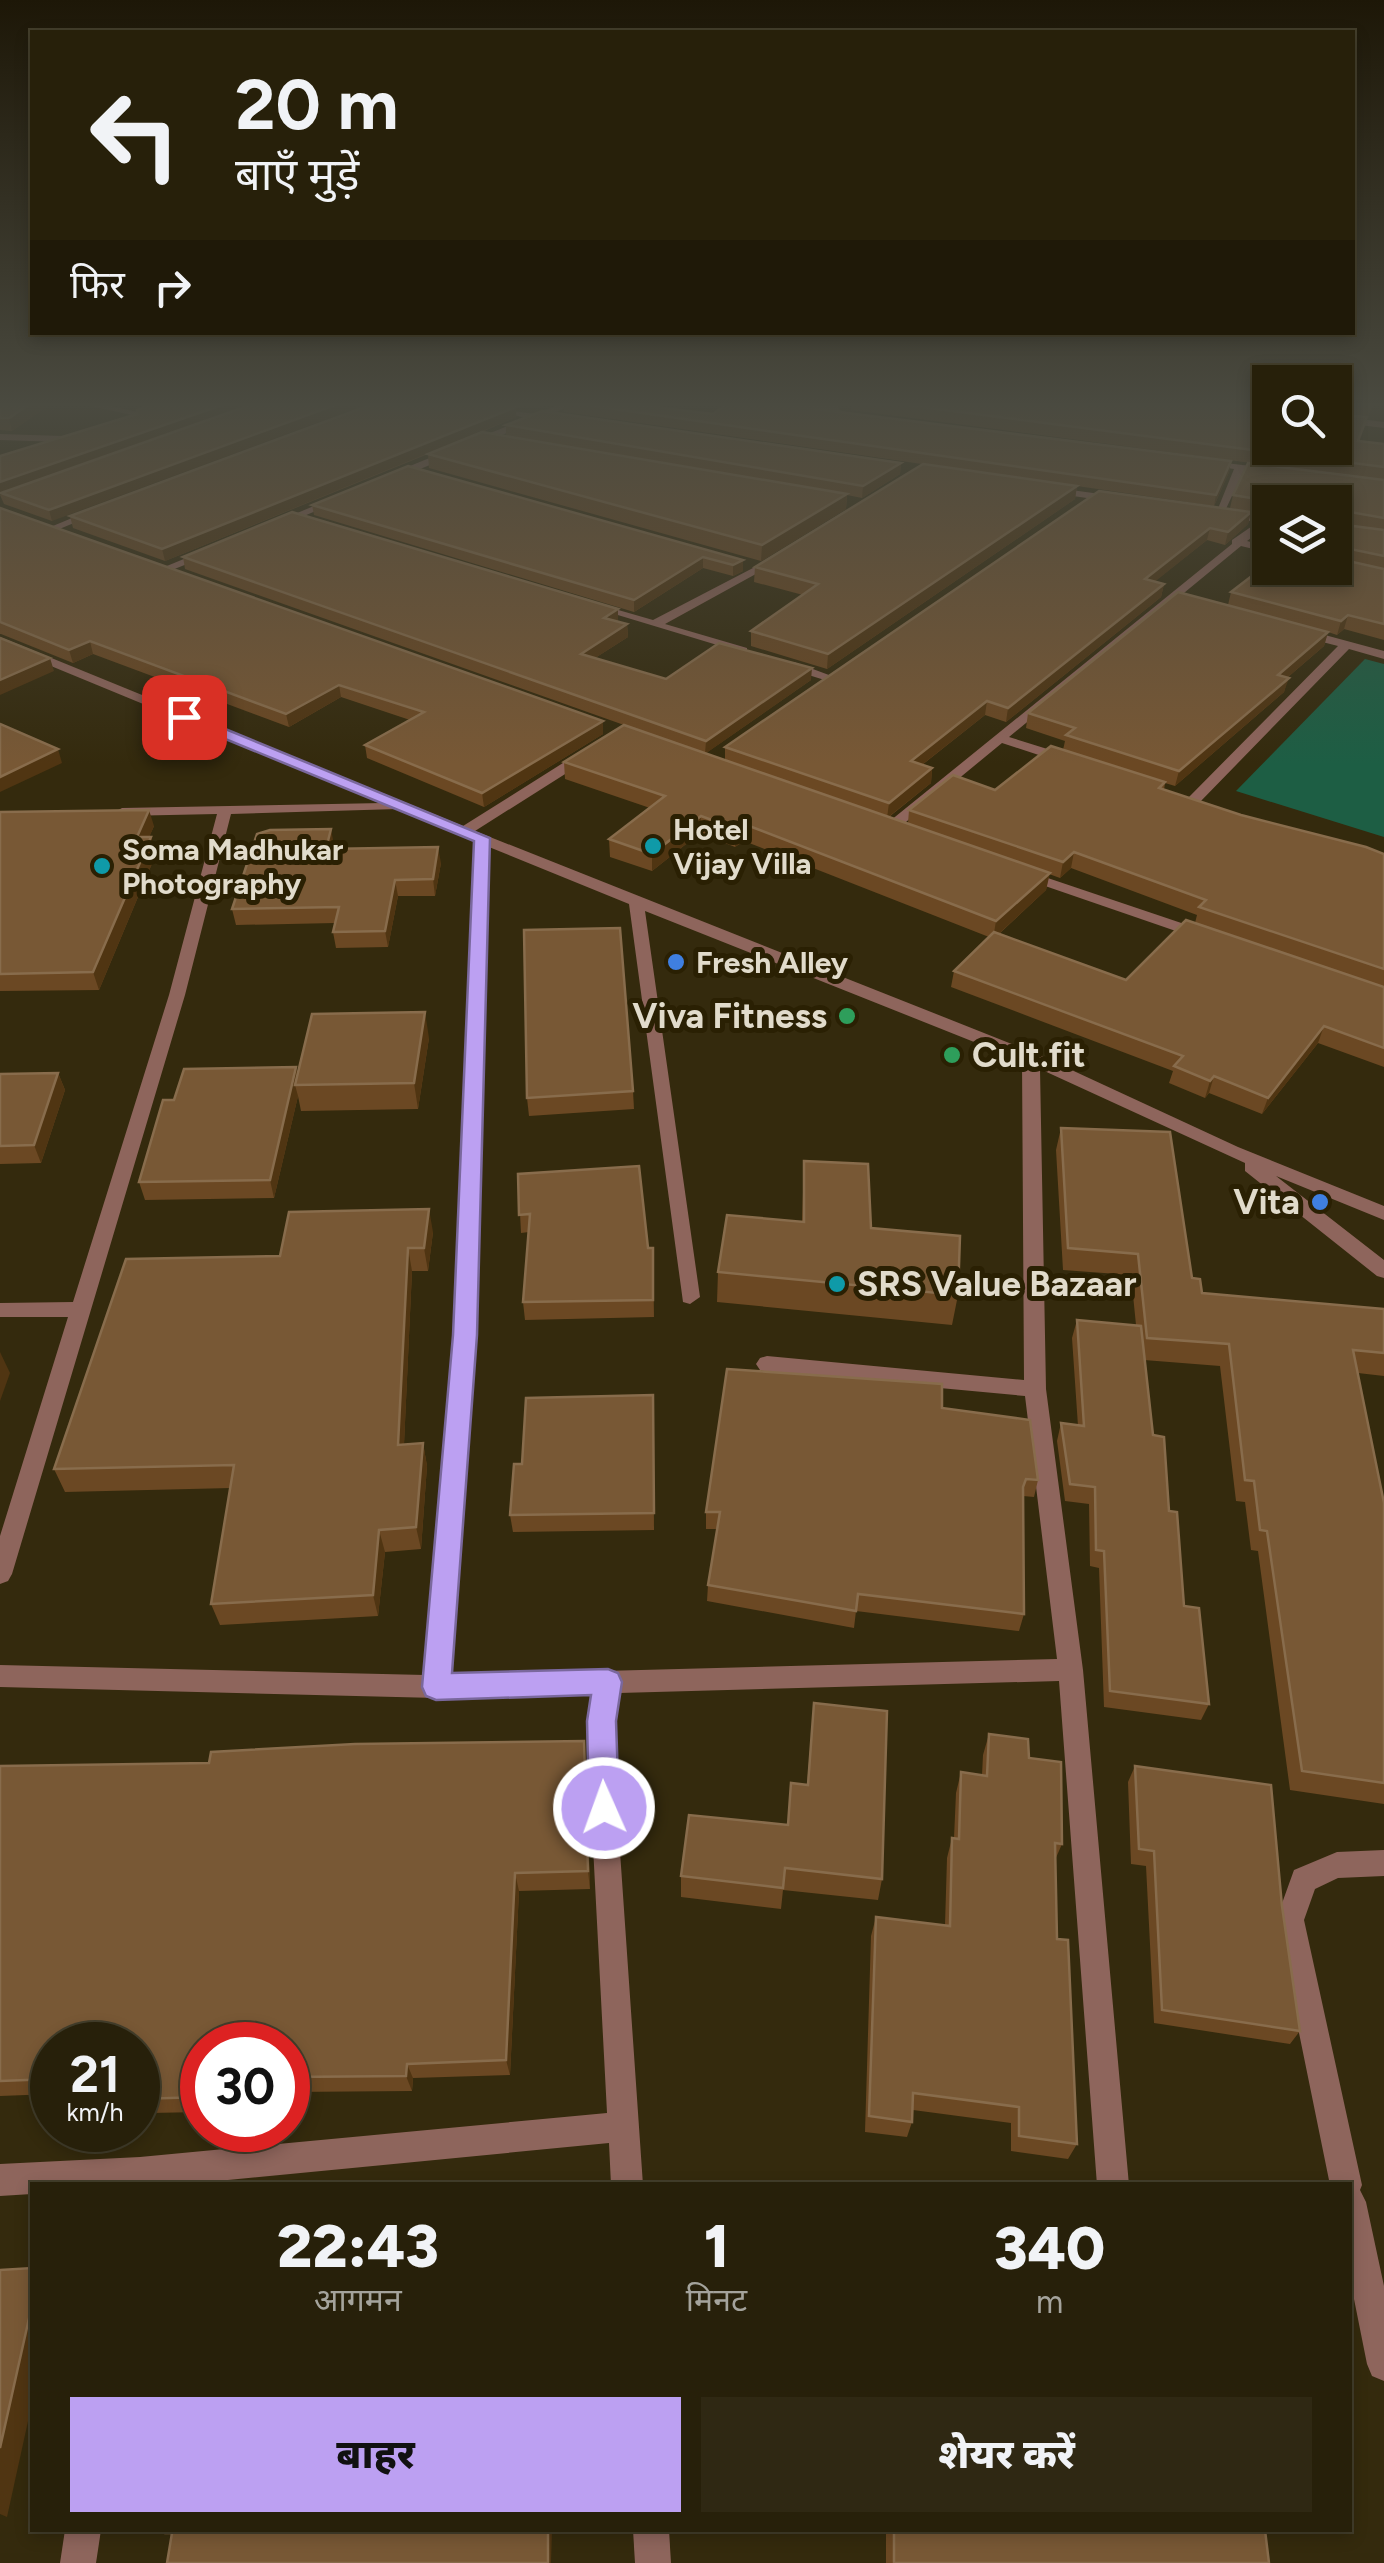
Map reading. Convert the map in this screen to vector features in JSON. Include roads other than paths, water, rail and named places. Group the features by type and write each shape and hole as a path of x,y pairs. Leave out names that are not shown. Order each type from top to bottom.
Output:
{"street":[{"path":"43,525 69,534"},
{"path":"53,528 62,525"},
{"path":"258,532 276,525"},
{"path":"890,828 1252,532"},
{"path":"1236,542 1252,546"},
{"path":"168,568 222,546"},
{"path":"655,624 796,548"},
{"path":"152,563 186,575"},
{"path":"744,564 762,568"},
{"path":"1169,597 1187,602"},
{"path":"579,602 760,656"},
{"path":"1293,630 1384,656"},
{"path":"0,642 636,902 1031,1058 1232,1151 1384,1213"},
{"path":"1194,800 1346,645"},
{"path":"778,662 831,678"},
{"path":"816,688 847,666"},
{"path":"999,738 1088,766"},
{"path":"474,835 607,742"},
{"path":"1176,795 1213,806"},
{"path":"112,812 406,807"},
{"path":"0,1574 177,995 225,810"},
{"path":"872,821 908,834"},
{"path":"436,1687 465,1335 474,835"},
{"path":"1000,865 1220,940"},
{"path":"636,902 690,1297"},
{"path":"1031,1058 1035,1389 1070,1670 1114,2182"},
{"path":"1232,1151 1384,1271"},
{"path":"0,1310 80,1309"},
{"path":"767,1364 1035,1389"},
{"path":"0,1676 436,1687 1070,1670"},
{"path":"608,1682 601,1721 604,1808 626,2182"},
{"path":"1345,2182 1290,1920 1304,1880 1337,1865 1384,1863"},
{"path":"0,2180 140,2179 622,2128"},
{"path":"1352,2212 1384,2364"},
{"path":"78,2563 83,2532"},
{"path":"651,2532 653,2563"}],"place":[{"name":"Hotel Vijay Villa","path":"653,846"},
{"name":"Soma Madhukar Photography","path":"102,866"},
{"name":"Fresh Alley","path":"676,962"},
{"name":"Viva Fitness","path":"847,1016"},
{"name":"Cult.fit","path":"952,1055"},
{"name":"Vita","path":"1320,1202"},
{"name":"SRS Value Bazaar","path":"837,1284"}]}
